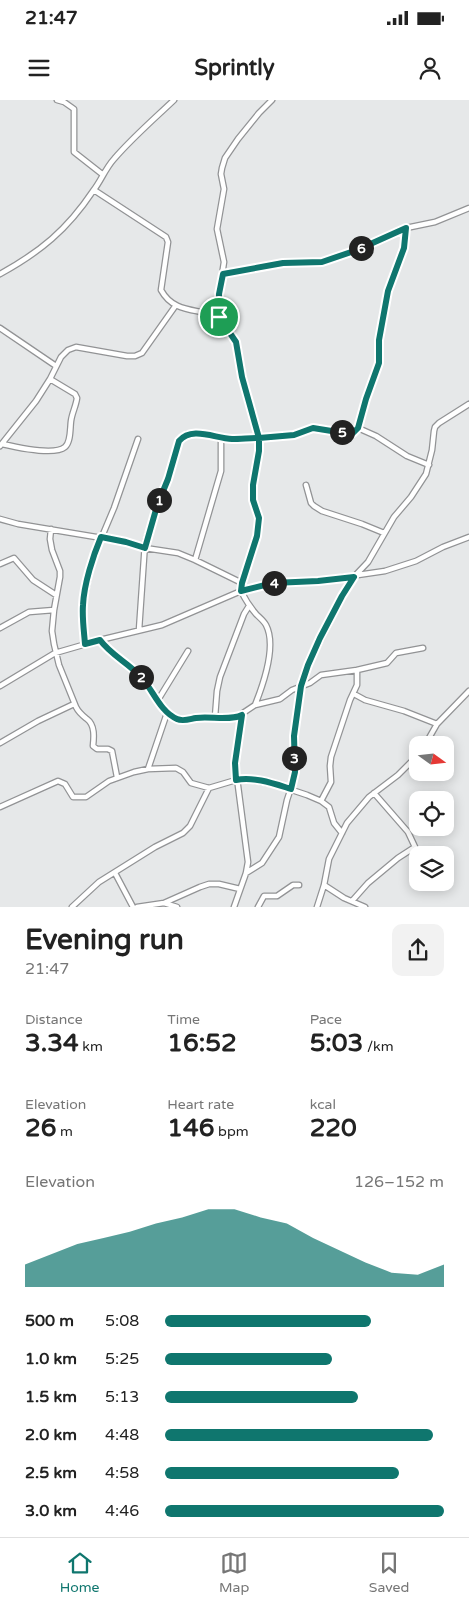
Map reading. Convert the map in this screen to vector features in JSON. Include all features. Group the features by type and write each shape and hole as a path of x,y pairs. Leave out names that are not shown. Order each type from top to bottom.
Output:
{"street":[{"path":"57,100 64,102 74,109 74,152 102,174"},
{"path":"0,274 52,240 70,222 114,159 174,100"},
{"path":"256,705 263,684 270,644 266,624 249,606 241,591 257,536 259,518 253,500 253,485 259,451 259,438 242,377 236,342 219,317 219,294 224,262 217,229 224,189 221,174 225,158 259,112 272,100"},
{"path":"94,190 166,237 168,240 162,290 164,295 176,305 188,310 219,317"},
{"path":"223,274 283,263 322,262 357,250 406,228 435,222 469,208"},
{"path":"139,630 145,548 179,441 187,434 196,433 232,439 294,435 313,428 353,433 358,428 379,363 379,340 388,291 404,248 406,228"},
{"path":"50,379 75,394 78,398 66,446 62,449 41,451 1,445 36,401 61,357 68,350 76,347 135,356 142,353 176,305"},
{"path":"0,328 56,366"},
{"path":"246,873 262,863 280,836 283,815 295,772 294,736 301,686 320,638 354,577 368,562 394,517 411,497 426,474 435,427 438,423 469,404"},
{"path":"358,428 376,436 407,456 429,465"},
{"path":"195,560 221,471 221,437"},
{"path":"85,644 84,598 95,554 114,508 138,439"},
{"path":"306,486 311,502 322,511 384,533"},
{"path":"0,519 178,553 242,583"},
{"path":"51,529 52,550 60,571 52,631 55,652 78,712 90,721 93,727 95,748 112,751 117,778"},
{"path":"0,686 55,652 162,625 241,591 273,583 318,581 385,571 416,561 443,547 469,537"},
{"path":"0,564 14,558 33,580 56,595"},
{"path":"215,717 220,676 244,614 249,606"},
{"path":"0,628 29,612 54,610"},
{"path":"100,640 112,654 121,659 139,675 167,713 184,721 215,717 232,718 242,715 256,705 280,699 292,690 310,683 321,674 357,670 387,663 396,653 423,648"},
{"path":"158,700 188,651"},
{"path":"321,801 331,782 331,757 357,685 357,670"},
{"path":"431,736 438,724 469,691"},
{"path":"354,694 365,700 404,711 438,724"},
{"path":"0,743 38,721 74,704"},
{"path":"148,769 167,713"},
{"path":"234,907 246,873 248,854 235,763 242,715"},
{"path":"316,907 324,885 329,859 347,823 374,793 409,764"},
{"path":"0,807 58,781 65,784 74,798 86,797 109,781 117,778 148,769 176,768 183,772 191,783 209,788 246,779 291,789 329,806 334,823 342,833"},
{"path":"72,907 99,882 155,847 183,833 190,826 209,788"},
{"path":"352,901 368,883 398,858 415,847 408,832 374,793"},
{"path":"115,873 133,907"},
{"path":"137,907 164,902 209,884 219,884 240,889"},
{"path":"258,907 264,896 277,896 293,885 299,885"},
{"path":"324,885 365,907"},
{"path":"164,902 177,907"}],"route":[{"path":"219,317 219,294 223,274 283,263 322,262 357,250 406,228 404,248 388,291 379,340 379,363 358,428 350,434 313,428 294,435 259,438 259,451 253,485 253,500 259,518 257,536 241,591 273,583 354,577 350,581 320,638 301,686 294,736 295,772 291,789 255,780 236,780 235,763 242,715 238,718 207,717 184,721 177,719 167,713 139,675 121,659 112,654 100,640 85,644 83,604 90,570 101,537 145,548 179,441 183,436 196,433 232,439 259,438 242,377 236,342 219,317"}]}
